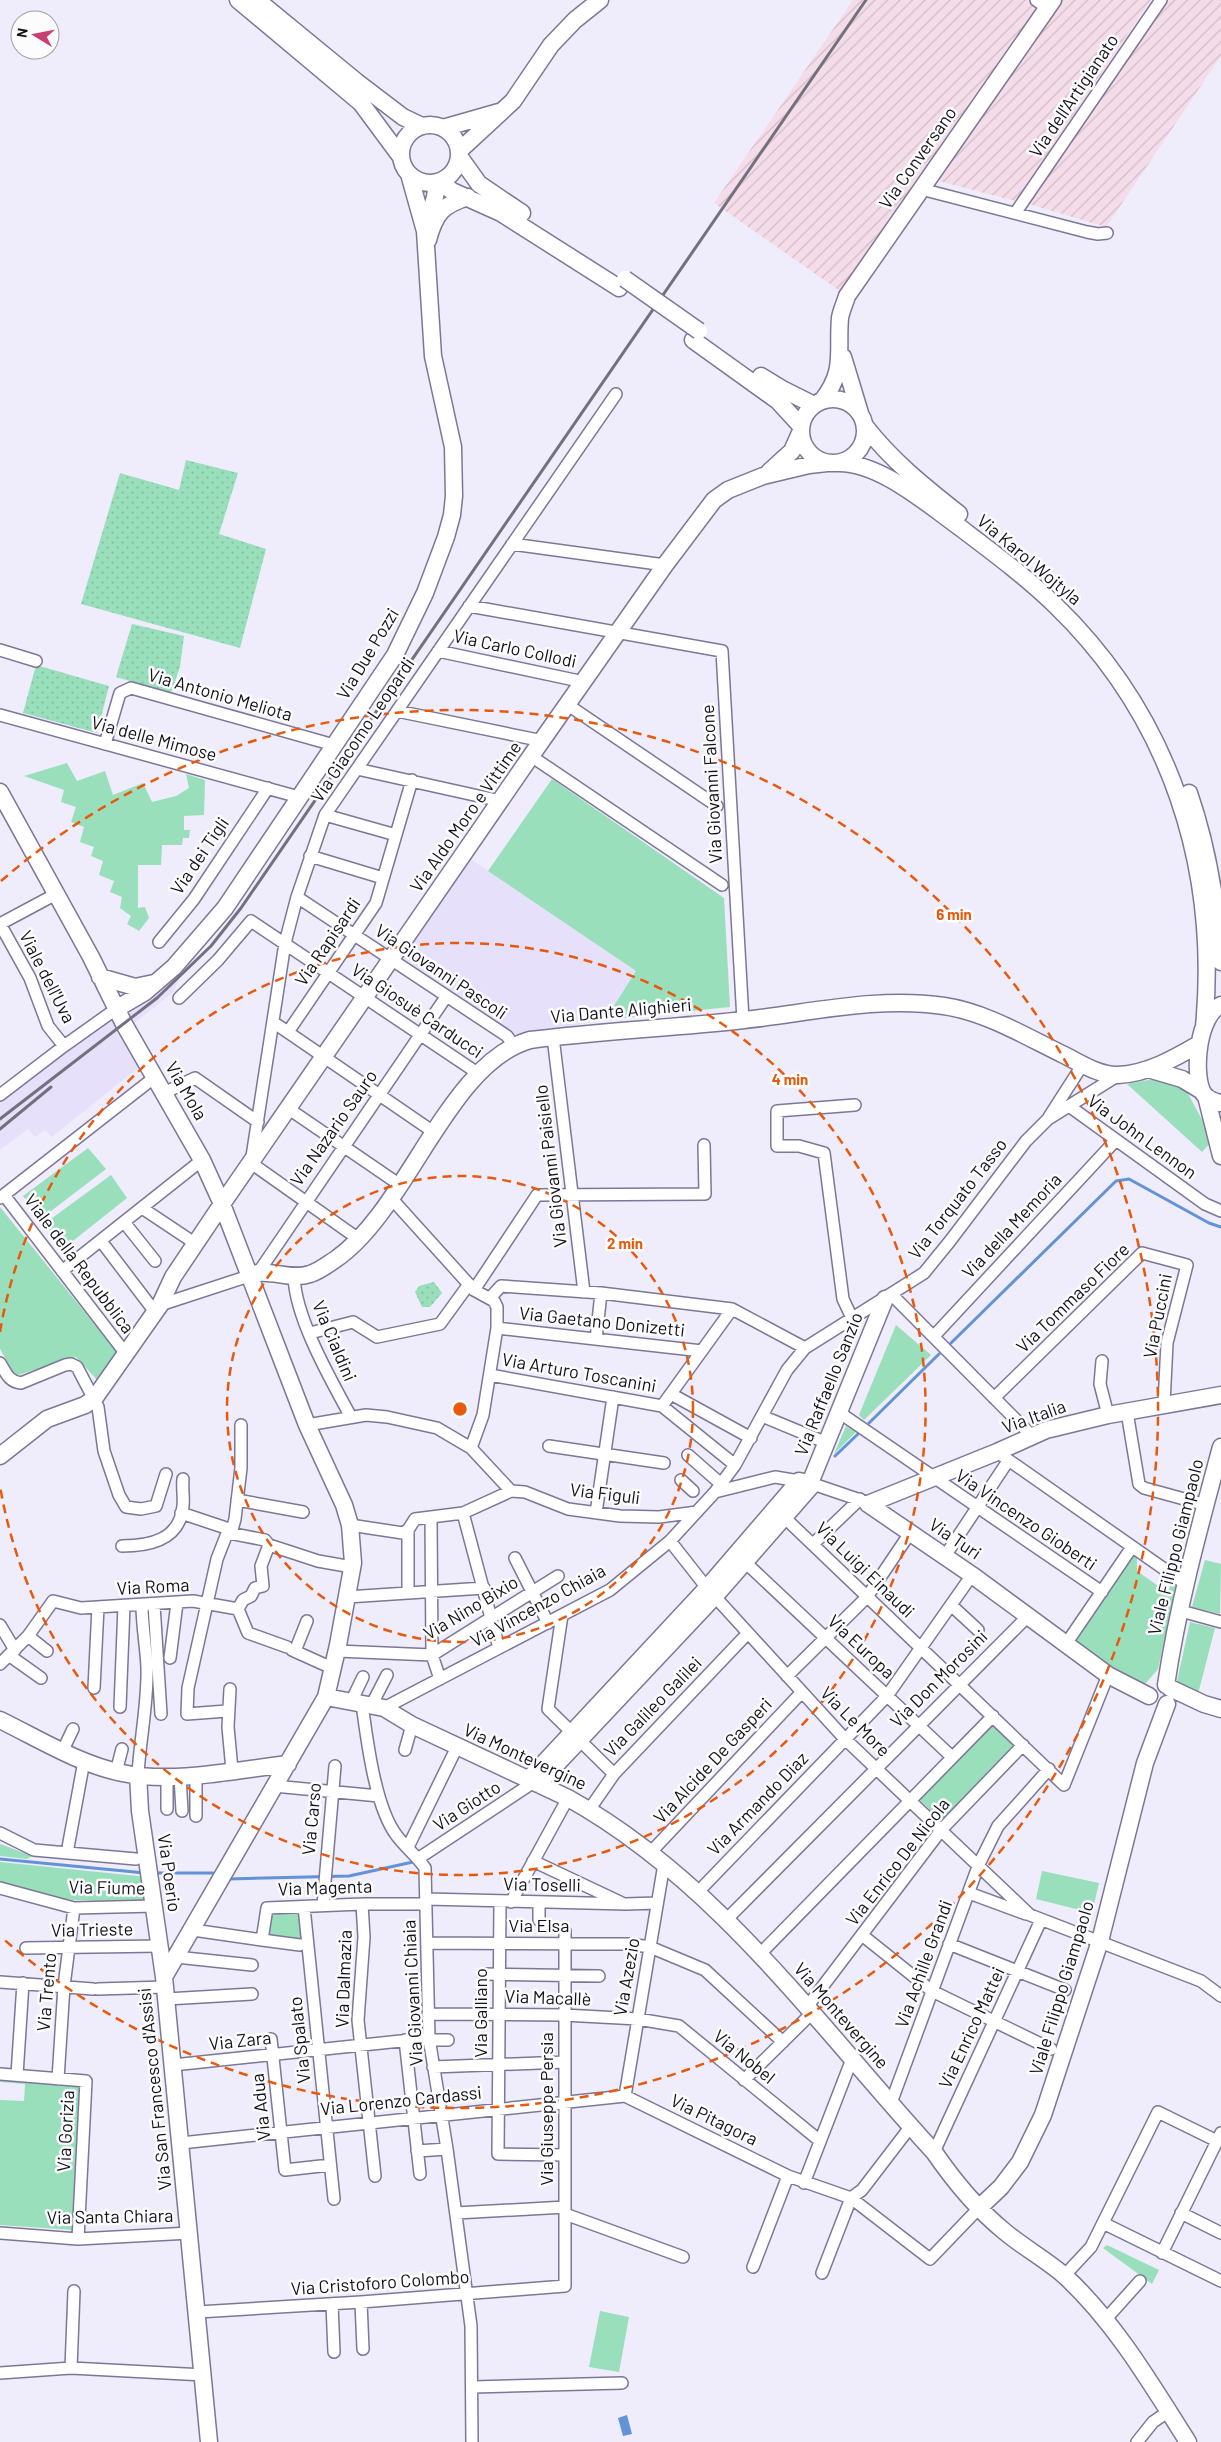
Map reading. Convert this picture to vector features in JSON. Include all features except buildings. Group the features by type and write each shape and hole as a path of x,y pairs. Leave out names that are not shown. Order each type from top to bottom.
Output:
{"street":[{"path":"238,0 361,103 402,157"},
{"path":"257,0 357,82 403,116 422,126 443,128 453,137 459,154 474,178 487,190 622,284 696,335 774,385 818,403 840,400 849,403 863,421"},
{"path":"438,182 453,170 459,154 504,110 523,88 551,45 575,20 600,0"},
{"name":"Via dell'Artigianato","path":"1016,212 1161,0"},
{"name":"Via Conversano","path":"840,348 840,317 847,296 1045,3"},
{"path":"443,128 504,110"},
{"path":"422,126 406,139 402,157 403,165 409,174 424,182 438,182 452,191 500,212 622,284"},
{"name":"Via Due Pozzi","path":"116,1009 145,992 174,967 214,922 402,641 437,563 452,515 453,447 434,356 426,239 409,174"},
{"name":"Via Due Pozzi","path":"426,239 438,182"},
{"path":"921,189 1016,212 1087,232 1108,233"},
{"path":"426,239 437,215 445,206 468,197"},
{"path":"696,335 778,401 800,430 808,453 816,460 833,463 847,461 859,450 863,442 863,421 840,348"},
{"path":"800,430 803,418 833,387 838,374 840,348"},
{"name":"Via Giacomo Leopardi","path":"251,1163 285,943 297,897 325,815 616,394"},
{"name":"Via Karol Wojtyla","path":"863,421 880,446 911,476 1027,567 1074,609 1114,656 1138,690 1184,775 1198,818 1212,876 1221,962"},
{"name":"Via Aldo Moro e Vittime","path":"763,476 792,451 800,430"},
{"name":"Via Aldo Moro e Vittime","path":"94,1399 158,1308 174,1277 222,1204 531,756 544,741 665,565 714,500 728,490 763,476 809,465 833,463"},
{"name":"Via Karol Wojtyla","path":"833,463 849,463 911,492 996,554 1055,605 1082,634 1108,666 1139,710 1174,779 1195,851 1204,917 1208,976 1204,1027"},
{"path":"512,544 665,565"},
{"path":"469,606 619,632"},
{"name":"Via Giovanni Falcone","path":"619,632 722,651 743,1020"},
{"path":"0,650 36,661"},
{"name":"Via Carlo Collodi","path":"438,651 584,682"},
{"name":"Via Antonio Meliota","path":"105,744 120,693 131,688 334,745"},
{"path":"568,705 717,806"},
{"path":"397,711 544,741"},
{"name":"Via delle Mimose","path":"0,715 299,797"},
{"path":"531,756 722,886"},
{"path":"357,768 501,801"},
{"name":"Via Rapisardi","path":"288,1032 376,903 412,780"},
{"name":"Via dei Tigli","path":"159,942 194,899 268,788"},
{"name":"Via Mola","path":"0,792 116,1009 202,1160 253,1275 307,1425 326,1462 350,1525 352,1567 347,1597"},
{"path":"325,815 396,835"},
{"path":"310,856 383,878"},
{"path":"0,924 56,894"},
{"name":"Via Giovanni Pascoli","path":"297,897 507,1036 514,1046"},
{"name":"Via Giosuè Carducci","path":"179,998 218,960 251,921 479,1074"},
{"name":"Viale dell'Uva","path":"0,924 30,978 48,1026 64,1046"},
{"name":"Via Due Pozzi","path":"100,977 135,987 158,981"},
{"name":"Via Nazario Sauro","path":"253,1275 446,997"},
{"name":"Via Dante Alighieri","path":"253,1275 274,1272 294,1276 310,1274 320,1270 360,1240 479,1074 514,1046 530,1040 743,1020 872,1005 934,1004 958,1009 984,1018 1032,1038 1088,1067 1118,1075"},
{"path":"1221,1005 1213,1010 1204,1027 1199,1044 1198,1070 1221,1156"},
{"path":"0,1095 116,1009"},
{"path":"273,1022 435,1133"},
{"name":"Via Giovanni Paisiello","path":"554,1037 584,1292"},
{"path":"1118,1075 1148,1069 1199,1044"},
{"path":"1083,1096 1088,1067"},
{"name":"Via Torquato Tasso","path":"718,1488 735,1465 751,1438 787,1370 805,1348 889,1297 924,1273 1026,1141 1048,1119 1088,1067"},
{"path":"1148,1069 1182,1079 1221,1103"},
{"name":"Via Torquato Tasso","path":"1048,1119 1118,1075"},
{"path":"2,1196 155,1077"},
{"path":"164,1092 195,1078 258,1122"},
{"path":"852,1318 843,1299 824,1153 800,1146 777,1146 776,1111 855,1105"},
{"name":"Via John Lennon","path":"1069,1106 1205,1204 1221,1211"},
{"path":"289,1108 344,1146 395,1191 471,1287 490,1298 497,1307 497,1328 483,1415 471,1448"},
{"name":"Via della Memoria","path":"934,1336 1116,1140"},
{"path":"310,1333 353,1322 377,1337 440,1324 471,1287 537,1195 705,1194 704,1146"},
{"path":"62,1270 202,1160"},
{"path":"251,1163 360,1240"},
{"name":"Viale della Repubblica","path":"2,1196 62,1270 126,1354"},
{"path":"142,1208 196,1244"},
{"path":"124,1222 155,1262"},
{"path":"101,1241 158,1308 253,1275"},
{"name":"Via Tommaso Fiore","path":"994,1398 1142,1253 1187,1264"},
{"name":"Via Puccini","path":"1164,1404 1167,1343 1187,1264"},
{"name":"Via Cialdini","path":"294,1276 297,1297 322,1364 351,1416"},
{"path":"490,1298 501,1286 601,1293 732,1309 805,1348"},
{"path":"596,1339 601,1293"},
{"path":"889,1297 934,1336 1032,1436"},
{"name":"Via Raffaello Sanzio","path":"808,1483 889,1297"},
{"path":"732,1309 662,1406 735,1465"},
{"name":"Via Gaetano Donizetti","path":"497,1328 702,1351"},
{"path":"1102,1361 1100,1384 1108,1415"},
{"path":"0,1363 7,1376 14,1382 21,1383 65,1365 71,1364 77,1368 101,1415 104,1451 119,1495 126,1507 141,1509 156,1506 166,1474"},
{"name":"Via Arturo Toscanini","path":"490,1374 662,1406"},
{"path":"672,1394 751,1438"},
{"name":"Via Italia","path":"864,1501 932,1477 1002,1456 1032,1436 1046,1430 1108,1415 1221,1395"},
{"path":"596,1513 613,1397"},
{"path":"0,1456 47,1419 86,1405 94,1399"},
{"path":"1127,1412 1140,1484 1144,1488 1206,1505"},
{"name":"Via Vincenzo Gioberti","path":"840,1413 976,1508 1102,1592"},
{"path":"307,1425 351,1416 387,1416 436,1428 471,1448 511,1491 463,1513 415,1519 408,1530 403,1533 350,1525"},
{"path":"762,1416 827,1443"},
{"path":"227,1711 187,1714 188,1688 216,1559 229,1533 237,1500 241,1468 241,1425"},
{"path":"549,1446 664,1463"},
{"name":"Viale Filippo Giampaolo","path":"980,2207 1010,2176 1036,2132 1100,1941 1162,1694 1186,1585 1221,1446"},
{"path":"688,1455 718,1488"},
{"path":"944,1556 976,1508 1002,1456 1186,1585"},
{"name":"Via Turi","path":"718,1488 775,1477 808,1483 864,1501 972,1575 1108,1675 1162,1694"},
{"path":"122,1546 156,1543 166,1537 176,1526 181,1513 183,1479"},
{"path":"681,1480 699,1497"},
{"path":"711,1592 746,1563 785,1518 808,1483"},
{"path":"533,1782 711,1592 808,1483"},
{"name":"Via Vincenzo Chiaia","path":"373,1703 440,1679 610,1590 670,1541 697,1512 699,1497 718,1488"},
{"name":"Via Figuli","path":"511,1491 525,1492 568,1509 620,1516 659,1517 697,1512"},
{"path":"237,1500 303,1512"},
{"path":"813,1544 864,1501"},
{"path":"181,1513 229,1533 265,1540 269,1545 318,1562 352,1567"},
{"path":"463,1513 499,1648"},
{"path":"431,1517 432,1655 440,1679"},
{"name":"Via Luigi Einaudi","path":"785,1518 1064,1784 1108,1675"},
{"path":"408,1530 408,1593"},
{"path":"787,1676 868,1596 910,1533"},
{"name":"Via Le More","path":"670,1541 711,1592 801,1693 845,1739 979,1864 1030,1915"},
{"path":"269,1545 261,1566 263,1586 255,1588 251,1596 243,1600 238,1609 248,1633 291,1649 332,1668"},
{"path":"1066,1644 1132,1547"},
{"path":"515,1558 548,1622"},
{"name":"Via Europa","path":"746,1563 952,1757"},
{"name":"Via Armando Diaz","path":"697,1893 887,1696 972,1575"},
{"name":"Via Nino Bixio","path":"337,1651 432,1655 558,1576"},
{"path":"347,1597 484,1588"},
{"name":"Via San Francesco d'Assisi","path":"208,2442 204,2375 166,1988 176,1957 326,1697 347,1597"},
{"name":"Via Roma","path":"28,1636 53,1602 81,1608 208,1602 238,1609"},
{"path":"170,1658 177,1603"},
{"path":"138,1774 141,1727 145,1711 147,1666 142,1605"},
{"path":"154,1605 161,1714"},
{"path":"951,1605 978,1630"},
{"path":"120,1706 124,1606"},
{"path":"94,1688 98,1607"},
{"path":"1181,1611 1221,1622"},
{"path":"562,1615 548,1709 614,1774"},
{"name":"Via Don Morosini","path":"726,1920 918,1724 1028,1616"},
{"path":"291,1649 308,1621"},
{"path":"0,1625 6,1658 41,1678"},
{"name":"Via Galileo Galilei","path":"589,1810 614,1774 748,1633"},
{"path":"6,1658 28,1636 47,1651"},
{"path":"373,1703 387,1675"},
{"path":"363,1676 373,1703"},
{"path":"230,1689 227,1711 232,1770"},
{"name":"Via Alcide De Gasperi","path":"650,1854 801,1693"},
{"path":"1162,1694 1221,1709"},
{"path":"326,1697 373,1703"},
{"name":"Via Montevergine","path":"373,1703 412,1726 568,1798 589,1810 664,1864 697,1893 760,1953 934,2152 956,2184 1004,2231 1064,2276 1105,2320 1133,2356 1188,2442"},
{"name":"Via Giovanni Chiaia","path":"373,1703 379,1796 396,1836 418,1858 425,1868 429,2039 468,2295 473,2387 472,2442"},
{"path":"760,1953 993,1716"},
{"path":"0,1720 84,1761 116,1772 181,1776 288,1764"},
{"path":"405,1750 412,1726"},
{"path":"63,1750 73,1729"},
{"name":"Via Enrico De Nicola","path":"744,2080 783,2042 809,2010 862,1935 942,1829 1023,1745"},
{"path":"408,1847 457,1747"},
{"path":"116,1772 122,1749"},
{"path":"67,1853 84,1761"},
{"name":"Via Carso","path":"323,1905 335,1766"},
{"name":"Via Achille Grandi","path":"890,2103 979,1864 998,1826 1049,1769"},
{"name":"Via Poerio","path":"138,1774 140,1811 166,1988"},
{"path":"167,1810 181,1776"},
{"path":"181,1776 182,1811"},
{"path":"181,1776 196,1816"},
{"name":"Via Giotto","path":"418,1858 533,1782"},
{"path":"274,1786 379,1796"},
{"path":"506,1902 533,1861 568,1798"},
{"path":"0,1833 34,1850 136,1859"},
{"path":"533,1861 626,1904"},
{"name":"Via Azezio","path":"625,2096 664,1864"},
{"name":"Via Fiume","path":"0,1888 74,1908 154,1906"},
{"name":"Via Le More","path":"968,1893 1100,1941 1201,1981 1221,1996"},
{"name":"Via Toselli","path":"426,1901 657,1903"},
{"name":"Via Magenta","path":"262,1940 267,1908 426,1901"},
{"name":"Via Galliano","path":"506,1902 500,1943 499,1974 498,2154 565,2155"},
{"path":"539,1902 540,1920"},
{"name":"Via Dalmazia","path":"362,1904 364,1937 358,2020 375,2176"},
{"name":"Via Spalato","path":"304,1906 304,1945 318,2050 334,2199"},
{"name":"Via Trento","path":"58,2079 64,1986 74,1908"},
{"name":"Via Enrico Mattei","path":"934,2152 1041,1920"},
{"path":"192,1930 304,1945"},
{"path":"862,1935 932,1991 1051,2049"},
{"name":"Via Elsa","path":"427,1943 500,1943 565,1937 650,1947 705,1970 783,2042"},
{"name":"Via Giuseppe Persia","path":"565,1937 565,2286"},
{"path":"949,1944 1066,1990"},
{"name":"Via Trieste","path":"26,1948 160,1946"},
{"path":"176,1957 252,1965"},
{"path":"483,1974 599,1976"},
{"path":"0,1982 95,1989 166,1988 252,1994"},
{"path":"17,2075 23,1983"},
{"name":"Via Macallè","path":"428,2014 564,2015 638,2019"},
{"name":"Via Nobel","path":"638,2019 679,2026 820,2141"},
{"name":"Via Adua","path":"271,2039 285,2170 330,2165"},
{"path":"405,2040 420,2174"},
{"name":"Via Zara","path":"173,2065 405,2040 448,2040"},
{"path":"804,2183 852,2059"},
{"path":"434,2067 565,2062"},
{"name":"Via Gorizia","path":"0,2074 86,2081 78,2239"},
{"name":"Via Pitagora","path":"625,2096 788,2176 850,2198 930,2259 980,2207"},
{"name":"Via Lorenzo Cardassi","path":"181,2143 326,2126 625,2096"},
{"path":"1064,2276 1091,2247 1158,2112 1219,2137 1162,2253"},
{"path":"822,2272 850,2198 862,2190 911,2126"},
{"path":"417,2151 447,2149"},
{"path":"1210,2155 1221,2160"},
{"path":"753,2267 788,2176"},
{"path":"456,2212 565,2210 684,2257"},
{"path":"1181,2213 1221,2233"},
{"path":"1103,2223 1221,2281"},
{"name":"Via Santa Chiara","path":"0,2233 78,2239 190,2233"},
{"path":"1105,2320 1140,2282"},
{"name":"Via Cristoforo Colombo","path":"198,2312 468,2295 565,2286"},
{"path":"71,2368 74,2291"},
{"path":"361,2302 364,2349"},
{"path":"332,2304 334,2352"},
{"path":"0,2373 71,2368 204,2375"},
{"path":"473,2387 622,2383"},
{"path":"1137,2442 1154,2422 1169,2411"}],"shaded area":[{"path":"853,0 1050,0 847,296 714,203"},
{"path":"1058,0 1151,0 1015,201 935,180"},
{"path":"1169,0 1221,0 1221,56 1106,227 1029,204"},
{"path":"469,858 636,971 605,1020 515,1036 398,960"},
{"path":"179,980 173,992 120,1035 139,1067 52,1137 45,1130 35,1137 28,1129 0,1150 0,1100 111,1018 115,1022 162,983"}],"green space":[{"path":"186,460 238,473 219,534 266,549 240,648 81,604 120,473 179,490"},
{"path":"132,624 184,636 180,667 171,693 116,677"},
{"path":"36,665 109,686 97,733 23,713"},
{"path":"67,763 77,781 105,771 113,795 143,783 152,802 176,796 189,788 186,774 205,780 204,815 184,816 184,830 190,830 189,838 183,838 182,845 162,845 161,865 138,865 138,908 145,907 149,918 139,931 127,924 131,916 120,908 122,897 110,892 114,881 99,875 103,861 91,856 94,847 80,842 84,827 71,822 76,807 61,802 64,790 24,776"},
{"path":"552,779 724,898 730,1007 605,1020 636,971 488,871"},
{"path":"1159,1078 1186,1090 1213,1140 1202,1152 1127,1084"},
{"path":"88,1148 106,1169 42,1218 23,1196"},
{"path":"111,1175 127,1198 64,1248 44,1224"},
{"path":"0,1207 120,1356 100,1383 76,1357 15,1376 0,1349"},
{"path":"434,1282 442,1293 430,1307 422,1307 415,1292 419,1286"},
{"path":"896,1325 931,1355 864,1420 859,1415"},
{"path":"846,1426 856,1432 834,1454"},
{"path":"1134,1556 1137,1558 1137,1571 1168,1593 1171,1583 1176,1586 1158,1669 1146,1683 1136,1682 1117,1674 1075,1643"},
{"path":"1205,1560 1221,1564 1220,1614 1192,1607"},
{"path":"1190,1622 1215,1628 1198,1694 1176,1686"},
{"path":"992,1725 1014,1747 943,1823 919,1799"},
{"path":"0,1844 32,1856 27,1859 0,1856"},
{"path":"0,1862 147,1877 149,1902 73,1900 45,1896 0,1883"},
{"path":"1042,1871 1099,1883 1092,1913 1036,1899"},
{"path":"300,1910 302,1942 267,1937 270,1919 275,1913"},
{"path":"0,2080 81,2085 74,2230 0,2225 0,2100 24,2101 25,2084 0,2082"},
{"path":"1107,2245 1159,2270 1152,2284 1103,2248"},
{"path":"600,2311 629,2317 619,2372 589,2367"}],"water":[{"path":"627,2415 632,2434 623,2436 618,2418"}],"waterway":[{"path":"951,1343 1116,1181 1129,1179 1209,1223 1221,1227"},
{"path":"869,1423 939,1354"},
{"path":"835,1456 858,1434"},
{"path":"0,1859 145,1873"},
{"path":"228,1879 349,1876 413,1862"},
{"path":"154,1873 213,1873"}],"railway":[{"path":"0,1119 157,998 211,946 241,908 866,0"},
{"path":"0,1129 51,1087"}]}
